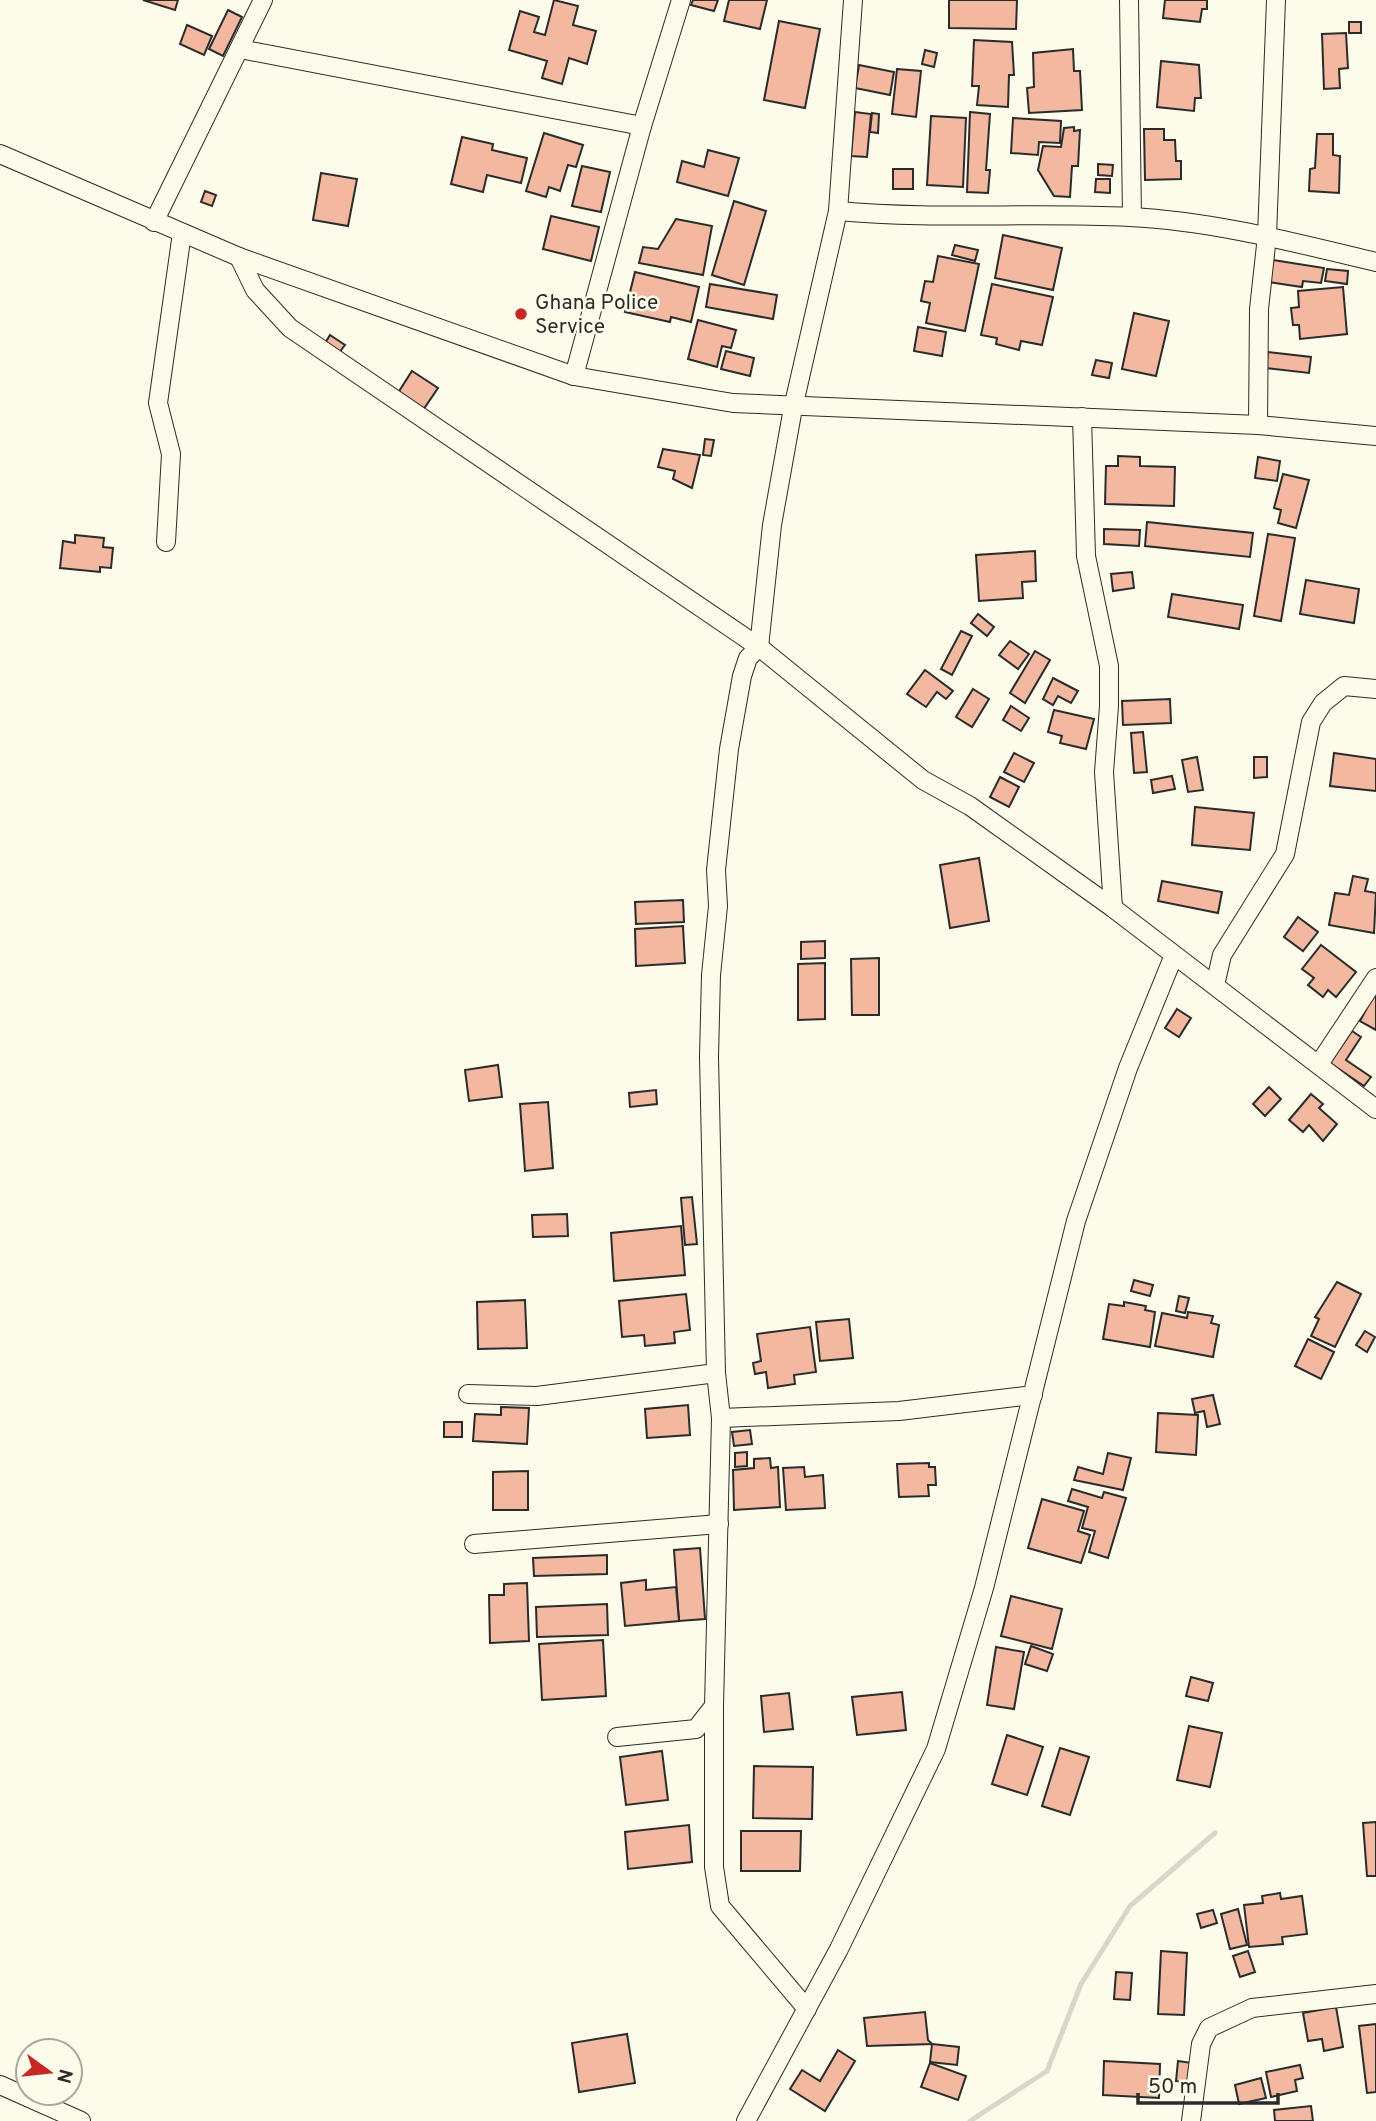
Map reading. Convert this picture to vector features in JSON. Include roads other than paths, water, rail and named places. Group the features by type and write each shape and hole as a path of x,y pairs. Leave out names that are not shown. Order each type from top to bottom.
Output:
{"street":[{"path":"154,222 263,0"},
{"path":"574,376 642,126 681,0"},
{"path":"807,2009 720,1906 714,1867 714,1706 721,1418 716,1373 709,1057 711,975 718,906 716,870 729,749 742,676 748,658 759,646 772,525 793,408 838,211 853,0"},
{"path":"1129,0 1132,217"},
{"path":"1258,425 1259,309 1267,236 1276,0"},
{"path":"240,50 642,126"},
{"path":"0,154 239,257 574,376 733,403 793,408 1258,425 1376,436"},
{"path":"838,211 895,216 1132,217 1267,236 1376,262"},
{"path":"166,542 171,454 158,403 182,233"},
{"path":"239,257 255,290 290,328 759,646 923,780 970,806 1113,908 1376,1109"},
{"path":"1082,417 1086,556 1109,666 1104,772 1113,908"},
{"path":"1215,985 1222,955 1285,854 1311,722 1323,702 1344,686 1376,689"},
{"path":"746,2121 807,2009 936,1749 985,1588 1076,1221 1128,1068 1174,955"},
{"path":"1319,1064 1376,978"},
{"path":"468,1394 537,1396 716,1373"},
{"path":"721,1418 899,1411 1034,1395"},
{"path":"474,1544 719,1524"},
{"path":"617,1737 696,1729 714,1706"},
{"path":"1191,2121 1201,2044 1209,2028 1252,2008 1376,1994"},
{"path":"0,2085 81,2121"}],"waterway":[{"path":"970,2121 1047,2071 1081,1984 1130,1906 1215,1833"}],"place":[{"name":"Ghana Police Service","path":"521,314"}]}
